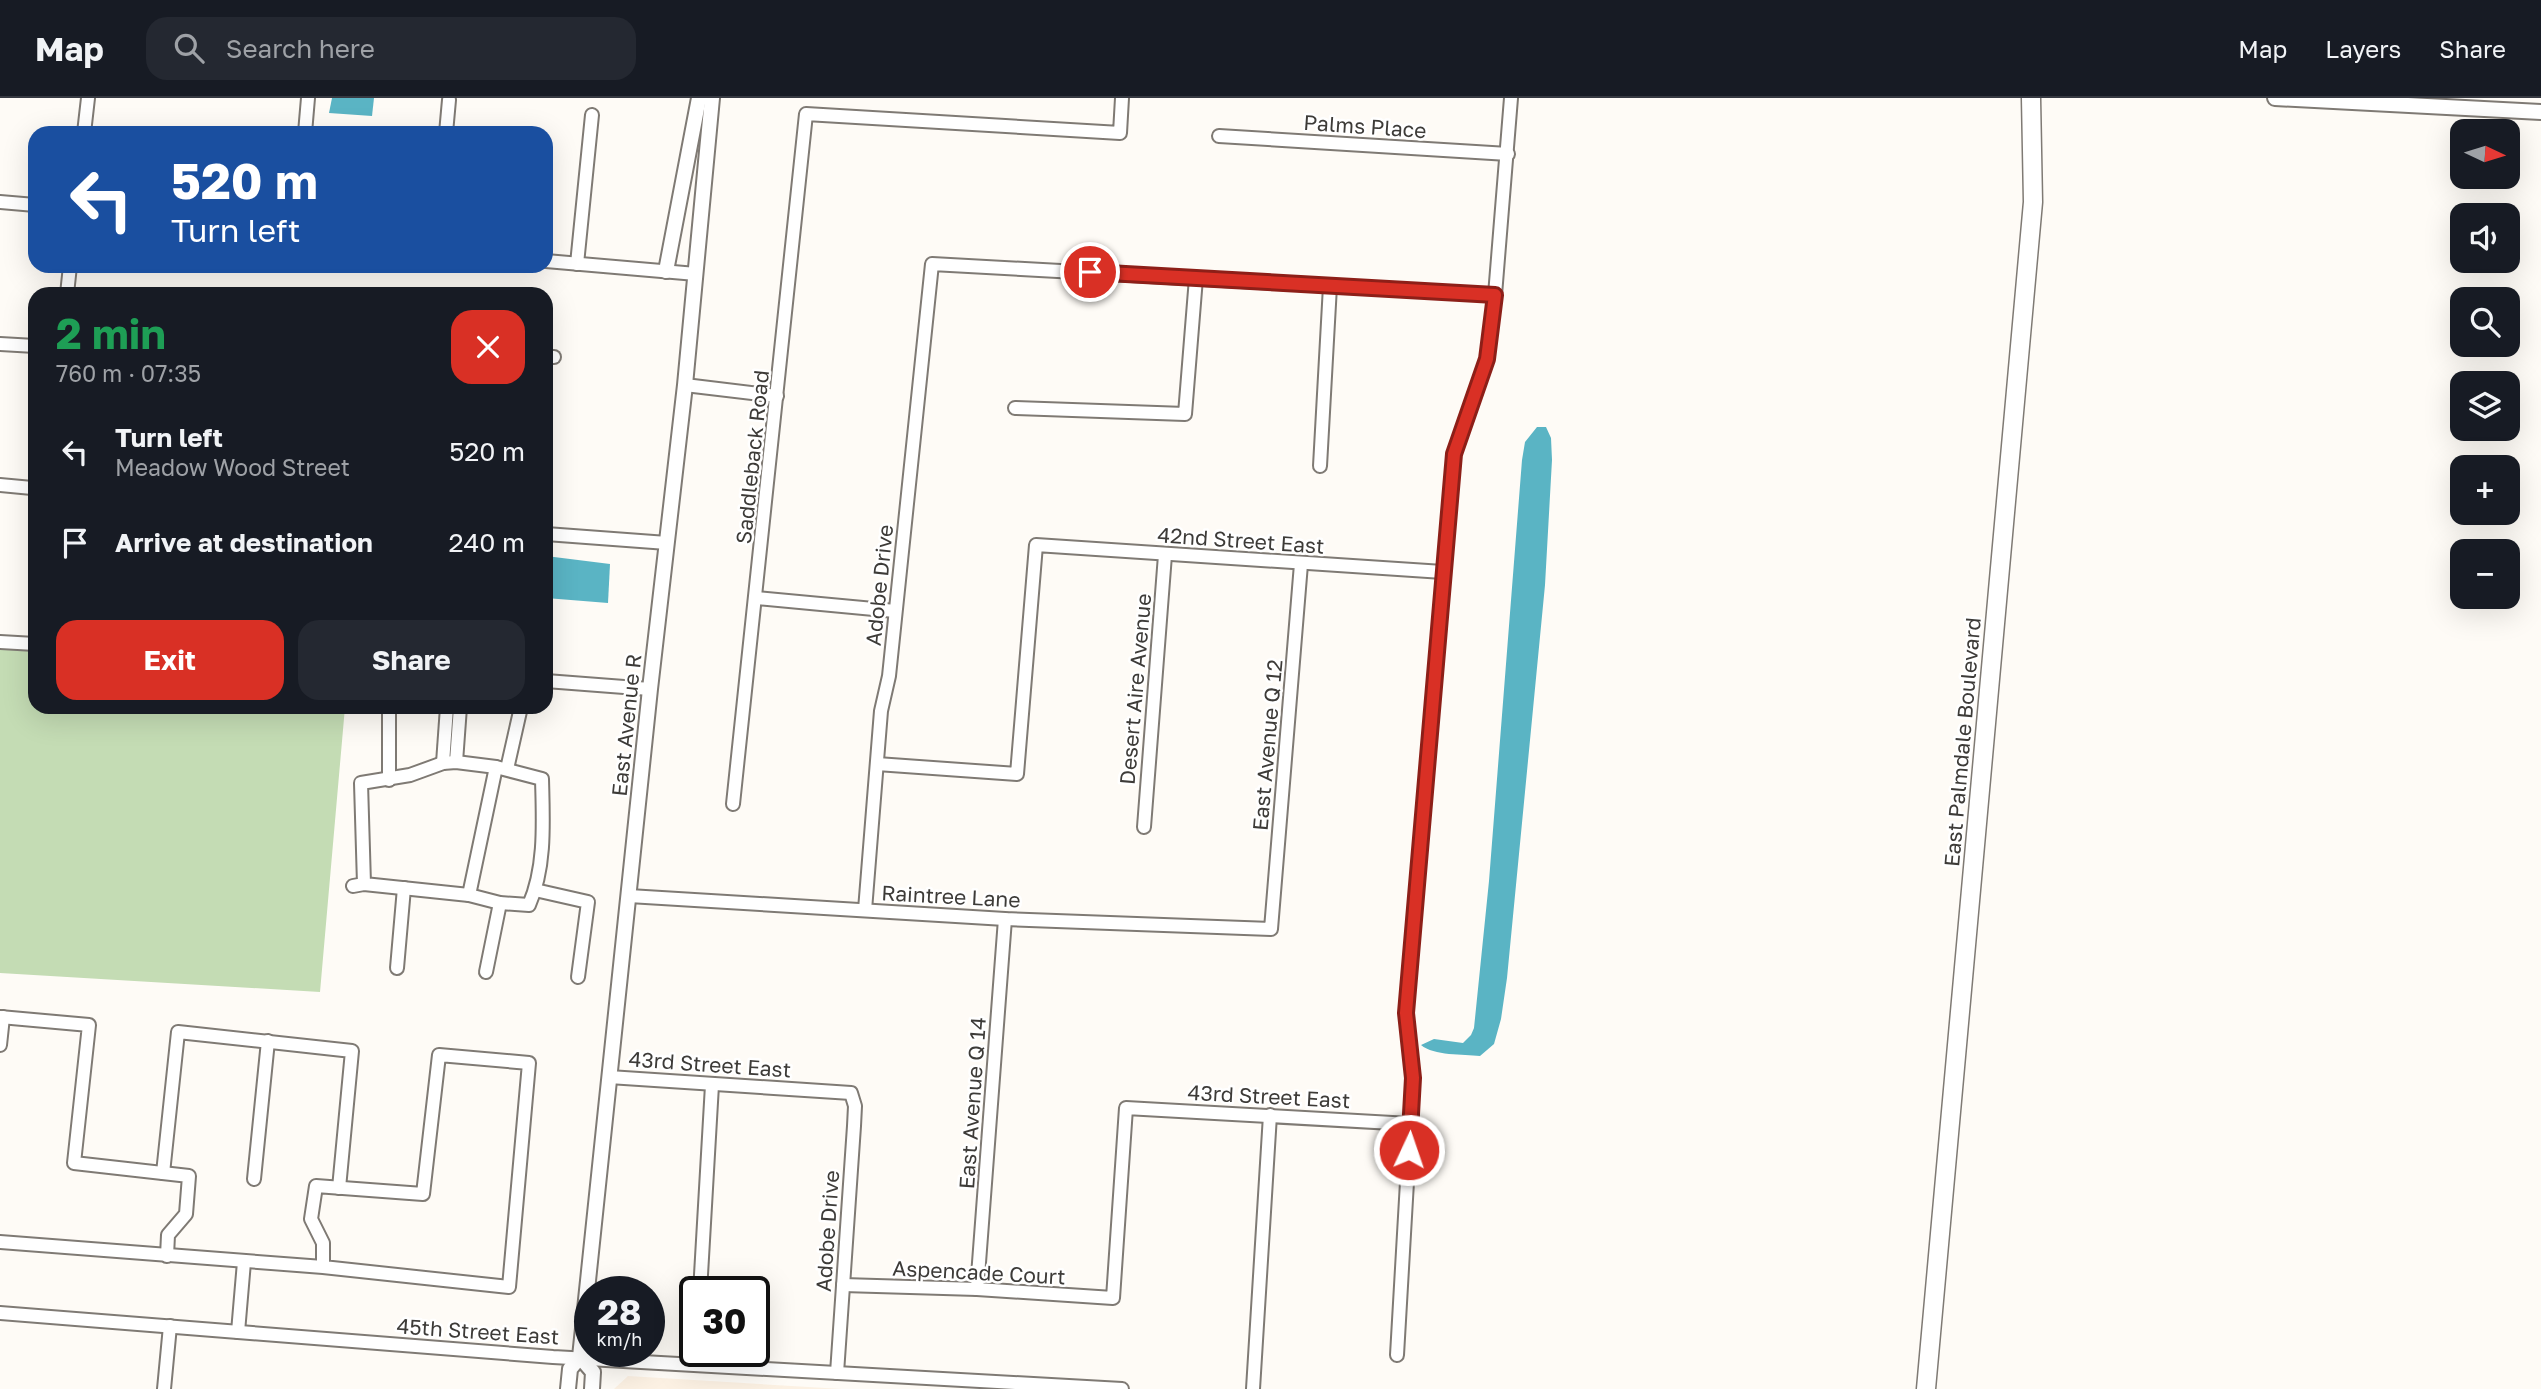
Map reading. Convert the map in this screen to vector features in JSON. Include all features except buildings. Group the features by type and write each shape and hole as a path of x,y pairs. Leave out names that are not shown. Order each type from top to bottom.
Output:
{"highway":[{"name":"East Palmdale Boulevard","path":"1926,1389 2033,202 2031,98"}],"main road":[{"path":"666,271 699,98"},
{"name":"East Avenue R","path":"588,1276 696,274 712,98"},
{"path":"2275,98 2541,112"},
{"name":"East Avenue R","path":"568,1389 570,1369 574,1364"},
{"name":"East Avenue R","path":"589,1367 593,1372 592,1389"}],"street":[{"path":"85,126 88,98"},
{"path":"306,126 308,98"},
{"name":"Saddleback Road","path":"733,804 757,598 806,114 1119,133 1122,98"},
{"path":"1397,1355 1413,1078 1406,1013 1443,572 1454,454 1487,359 1508,154 1511,98"},
{"path":"447,126 449,100"},
{"path":"577,264 592,115"},
{"name":"Palms Place","path":"1219,136 1508,154"},
{"path":"0,202 28,204"},
{"path":"553,262 696,274"},
{"name":"Adobe Drive","path":"864,910 881,711 889,676 932,264 1196,278"},
{"path":"1015,408 1185,415 1196,278 1495,295"},
{"path":"1320,466 1330,286"},
{"path":"0,344 28,346"},
{"path":"684,386 777,396"},
{"path":"0,485 28,488"},
{"path":"553,535 667,543"},
{"name":"42nd Street East","path":"877,764 1017,774 1036,545 1443,572"},
{"name":"Desert Aire Avenue","path":"1144,827 1165,555"},
{"name":"East Avenue Q 12","path":"1271,929 1301,564"},
{"path":"757,598 895,611"},
{"path":"0,642 28,644"},
{"path":"553,682 650,689"},
{"path":"389,714 389,780"},
{"path":"447,714 450,763"},
{"path":"450,763 459,714"},
{"path":"469,895 501,768 519,714"},
{"path":"450,763 501,768 542,779 543,833 535,890 529,905 469,895 358,885 361,783 389,780 450,763"},
{"path":"397,968 404,888"},
{"path":"535,890 588,902 578,977"},
{"name":"Raintree Lane","path":"629,896 1005,919 1271,929"},
{"path":"486,972 499,902"},
{"name":"East Avenue Q 14","path":"977,1289 1005,919"},
{"path":"0,1045 1,1017 89,1025 74,1163 189,1176 186,1214 168,1236 167,1256"},
{"path":"163,1173 178,1032 352,1051 339,1188"},
{"path":"254,1179 268,1041"},
{"path":"0,1242 323,1267 509,1287 529,1063 439,1055 424,1194 316,1186 311,1219 323,1243 323,1267"},
{"name":"43rd Street East","path":"609,1077 851,1093"},
{"path":"701,1276 712,1085"},
{"name":"Adobe Drive","path":"837,1373 855,1106 851,1093"},
{"name":"43rd Street East","path":"1113,1298 1126,1108 1410,1124"},
{"path":"1253,1389 1270,1115"},
{"path":"238,1332 244,1262"},
{"name":"Aspencade Court","path":"843,1285 977,1289 1113,1298"},
{"name":"45th Street East","path":"0,1313 574,1357"},
{"path":"164,1389 170,1326"},
{"name":"45th Street East","path":"665,1362 1122,1389"}],"shaded area":[{"path":"628,1376 842,1389 614,1389"}],"green space":[{"path":"0,643 28,646 28,714 344,714 320,992 0,973"}],"water":[{"path":"332,98 374,98 372,116 329,113"},
{"path":"1537,427 1546,427 1551,438 1545,585 1501,1019 1494,1044 1480,1056 1441,1053 1421,1045 1434,1039 1463,1043 1474,1028 1489,881 1522,460 1525,442"},
{"path":"553,557 610,564 608,603 553,599"}],"route":[{"path":"1090,272 1495,295 1487,359 1454,454 1406,1013 1413,1078 1409,1150"}]}
